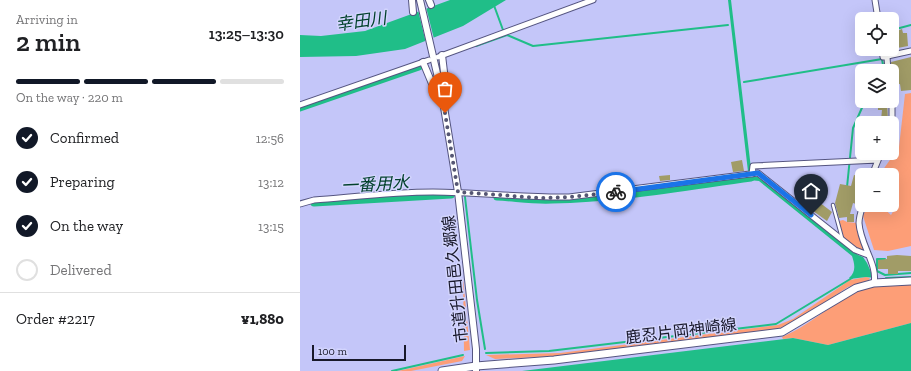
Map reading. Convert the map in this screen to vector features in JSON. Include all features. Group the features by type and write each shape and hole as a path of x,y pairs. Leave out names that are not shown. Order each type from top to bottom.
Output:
{"main road":[{"name":"鹿忍片岡神崎線","path":"442,371 476,369 782,332 856,288 875,281 911,281"}],"street":[{"path":"412,0 413,12"},
{"path":"300,105 426,61 433,86 442,95 446,89 440,56 593,0"},
{"path":"875,0 877,12"},
{"name":"市道升田邑久郷線","path":"421,3 442,95 458,192 476,369"},
{"path":"883,56 887,57 911,51"},
{"path":"887,57 888,64"},
{"path":"750,174 753,166 878,160 875,168"},
{"path":"300,204 314,200 431,192 458,192 540,198 569,197 662,187 758,173 854,250 868,255"},
{"path":"861,212 859,222 868,255 875,271 875,281"}],"lane":[{"path":"833,205 843,240"}],"shaded area":[{"name":"幸田川","path":"450,0 506,0 463,26 405,49 356,56 300,57 300,35 321,36 365,31"},
{"path":"728,0 731,0 752,177 759,177 858,255 863,257 871,272 877,272 876,278 866,277 850,279 849,278 853,273 854,268 852,256 759,181 749,180"},
{"path":"911,93 911,246 888,251 874,250 863,216 865,212 888,212 891,215 893,212 899,212 899,168 884,168 890,160 899,160 905,94"},
{"path":"843,220 857,223 864,250 862,252 844,239 839,221"},
{"path":"866,277 870,278 868,281 848,287 793,323 777,329 561,356 495,359 486,355 560,353 778,325 793,319 850,280"},
{"path":"463,278 470,350 464,351"},
{"path":"911,284 911,323 828,345 793,338 783,339 782,337 806,324 853,294 865,289 885,285"},
{"path":"911,323 911,371 522,371 793,338 828,345"},
{"path":"465,356 462,361 411,371 398,371"}],"pier":[{"path":"426,7 434,39 426,43 418,10"}],"building":[{"path":"902,29 903,33 907,33 908,46 899,48 899,30"},
{"path":"911,57 911,90 901,91 899,84 899,64 891,64 891,62"},
{"path":"878,108 887,108 888,116 881,116 882,110 878,110"},
{"path":"742,160 744,171 733,172 731,162"},
{"path":"670,175 670,180 660,181 659,176"},
{"path":"855,175 855,204 853,203 850,214 854,214 854,222 847,222 847,217 839,218 835,203 840,184 851,186"},
{"path":"802,189 832,212 827,221 795,198"},
{"path":"887,256 911,256 911,271 898,271 898,274 888,274 888,269 878,269 878,260 887,259"}],"waterway":[{"path":"492,0 503,30"},
{"path":"476,46 507,35 533,46 728,25"},
{"path":"899,28 911,25"},
{"path":"744,82 882,59 883,64"},
{"path":"300,108 419,67"},
{"path":"847,187 853,128 862,108"},
{"name":"一番用水","path":"497,197 532,200 577,199 652,192 751,178"},
{"name":"一番用水","path":"314,203 451,195"},
{"path":"465,197 477,300 485,349"},
{"path":"885,259 877,259 877,271 885,275 911,273"},
{"path":"886,278 911,277"},
{"path":"486,353 549,351 776,324 852,278"},
{"path":"392,371 463,355"}],"way so far":[{"path":"445,113 458,192 540,198 569,197 616,192"}],"route":[{"path":"616,192 758,173 811,215"}]}
